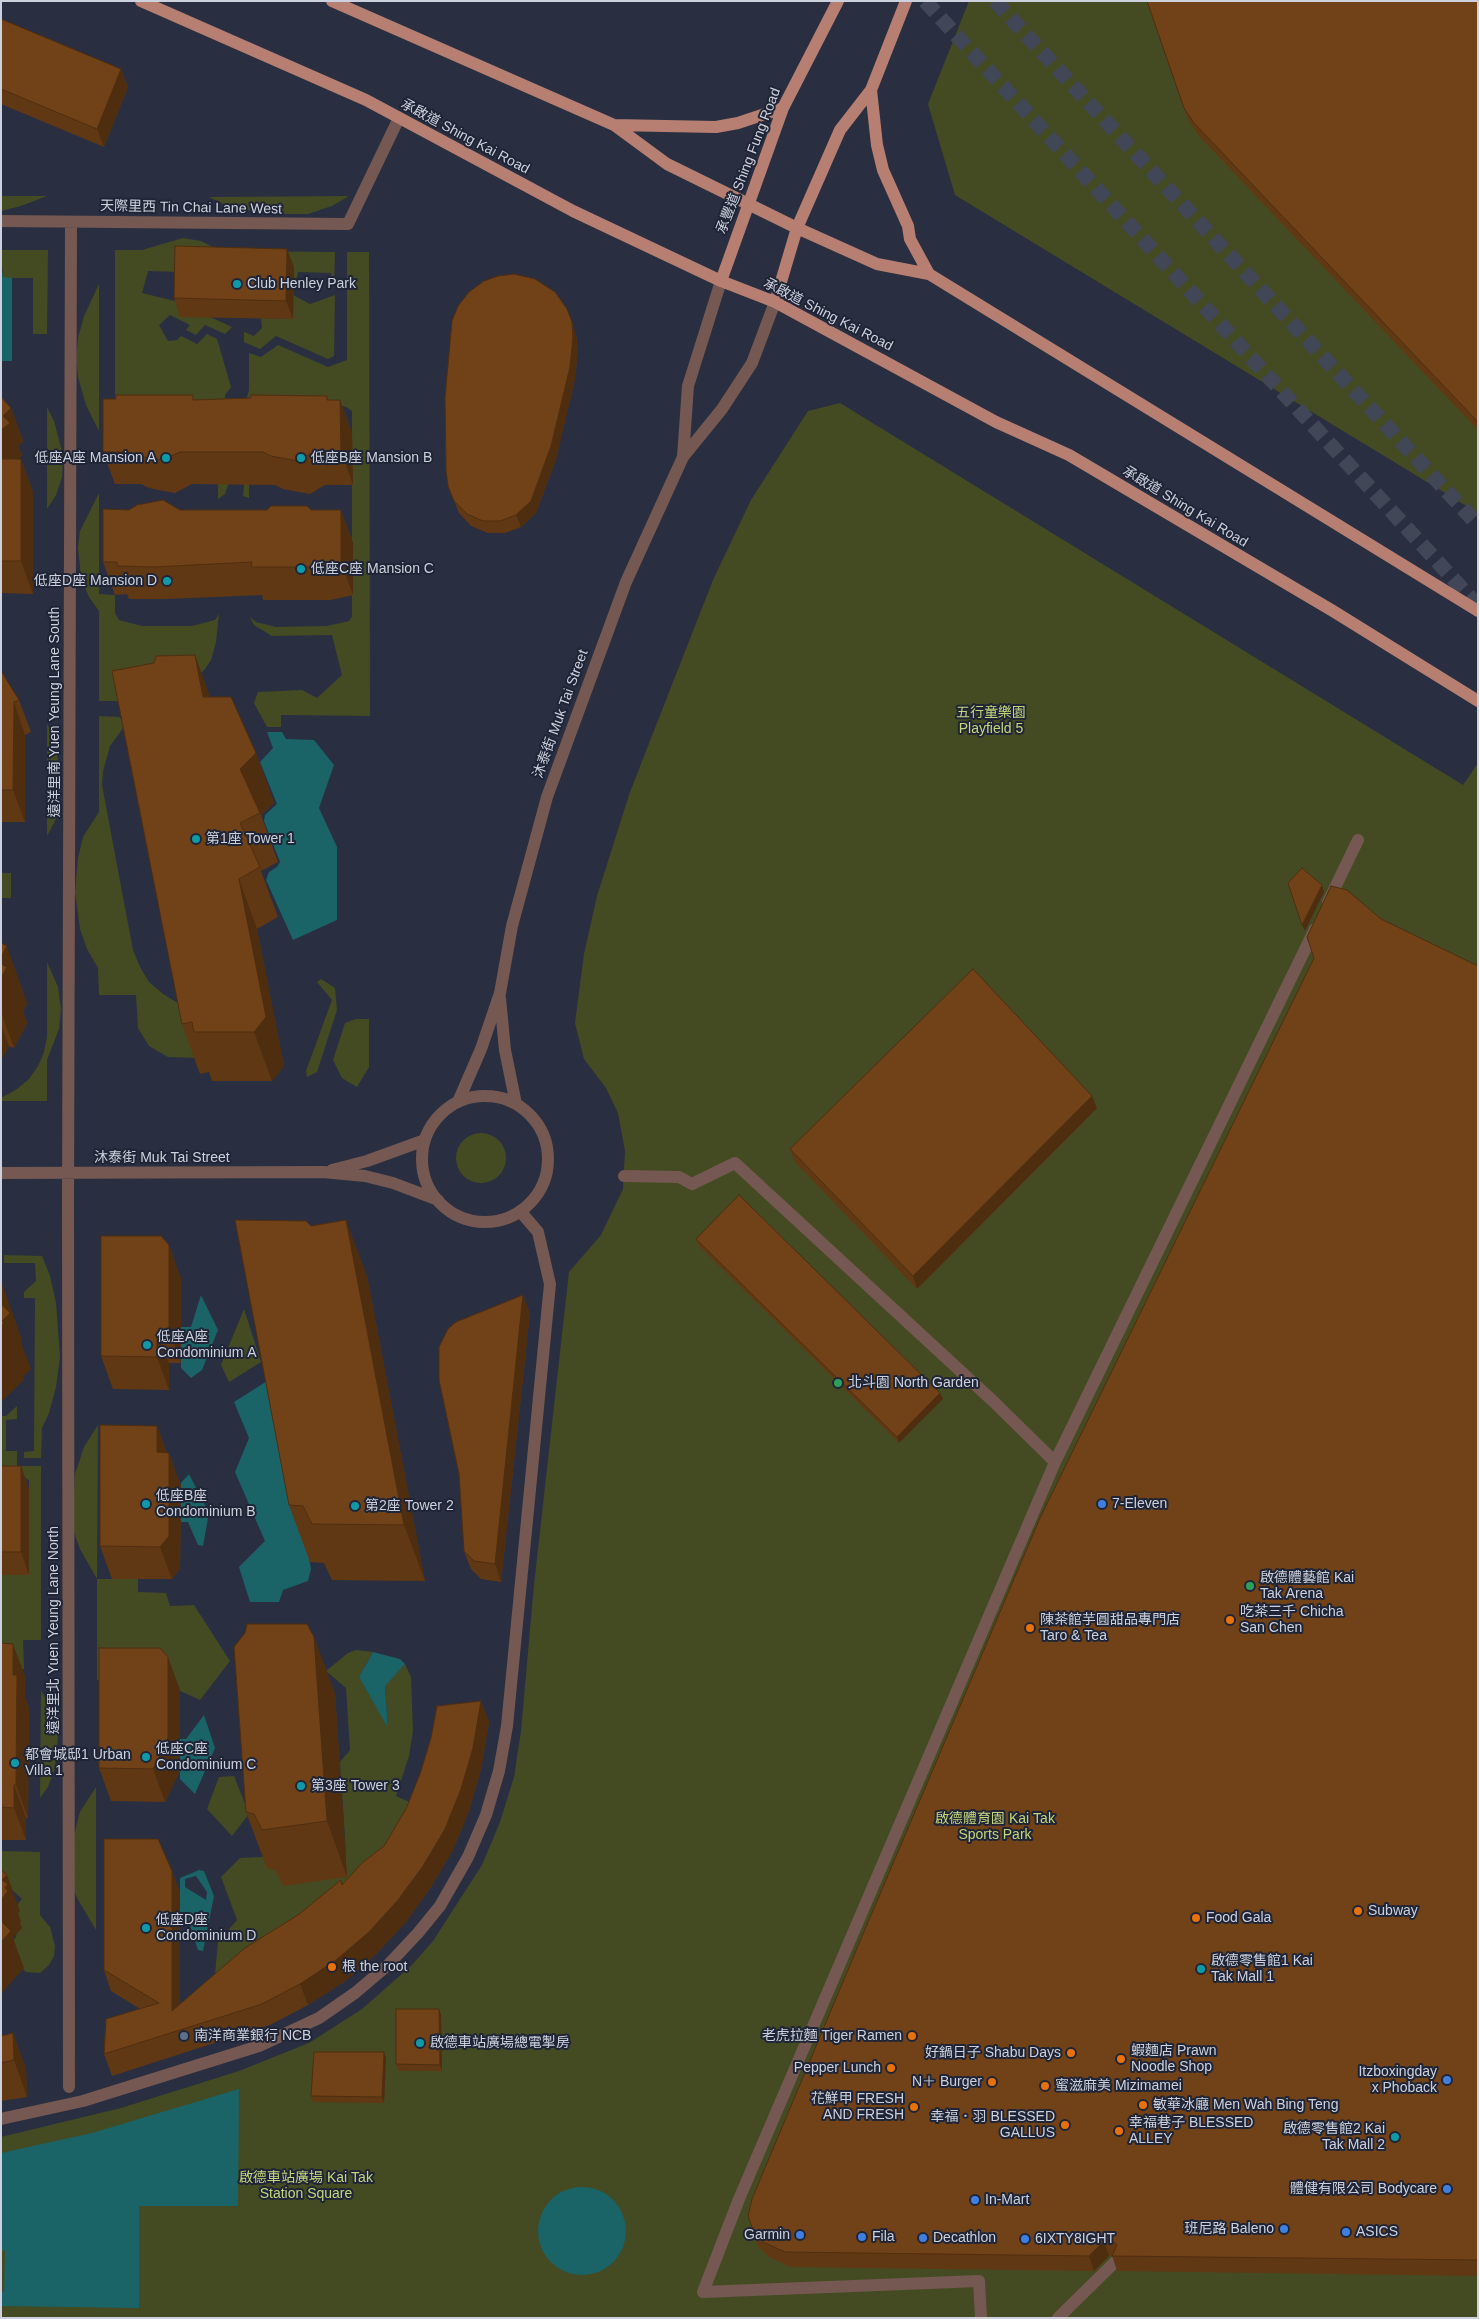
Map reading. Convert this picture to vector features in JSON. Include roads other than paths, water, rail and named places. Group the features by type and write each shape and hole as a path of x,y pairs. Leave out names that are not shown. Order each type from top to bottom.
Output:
{"main road":[{"name":"承啟道 Shing Kai Road","path":"141,1 366,100 573,211 721,281 775,302 996,422 1069,455 1333,611 1478,701"},
{"path":"332,1 614,125 667,164 797,228 877,264 929,274 1478,611"},
{"name":"承豐道 Shing Fung Road","path":"721,281 783,108 838,1"},
{"path":"775,302 797,228 840,130 871,90 906,1"},
{"path":"871,90 877,145 883,170 908,226 910,240 929,274"},
{"path":"614,125 716,127 738,123 783,108"}],"street":[{"name":"天際里西 Tin Chai Lane West","path":"1,221 348,224 399,118"},
{"name":"遠洋里南 Yuen Yeung Lane South","path":"69,1173 72,222"},
{"name":"沐泰街 Muk Tai Street","path":"683,457 688,386 721,281"},
{"name":"沐泰街 Muk Tai Street","path":"458,1102 481,1049 500,993 512,926 547,797 626,582 683,457 722,409 752,362 775,302"},
{"path":"981,2318 979,2281 703,2292 740,2199 1054,1462 1358,840"},
{"name":"沐泰街 Muk Tai Street","path":"500,993 505,1050 516,1104"},
{"name":"沐泰街 Muk Tai Street","path":"492,1097 516,1104 533,1119 544,1137 548,1160 540,1190 532,1202 520,1211 498,1221 480,1222 457,1215 438,1200 430,1189 423,1172 422,1159 425,1140 434,1122 458,1102 469,1098 492,1097"},
{"name":"沐泰街 Muk Tai Street","path":"323,1172 367,1161 425,1140"},
{"path":"624,1176 679,1176 692,1184 735,1163 994,1402 1054,1462"},
{"name":"沐泰街 Muk Tai Street","path":"1,1173 323,1172 365,1176 394,1183 438,1200"},
{"name":"遠洋里北 Yuen Yeung Lane North","path":"69,1173 70,2087"},
{"path":"1,2119 83,2101 259,2046 319,2018 355,1993 388,1965 440,1906 468,1857 489,1806 499,1771 507,1726 550,1284 538,1232 520,1211"},
{"path":"1058,2318 1115,2262"}],"tunnel":[{"path":"925,1 1478,606"},
{"path":"995,1 1478,525"}],"place":[{"name":"Club Henley Park","path":"237,284"},
{"name":"低座A座 Mansion A","path":"166,458"},
{"name":"低座B座 Mansion B","path":"301,458"},
{"name":"低座C座 Mansion C","path":"301,569"},
{"name":"低座D座 Mansion D","path":"167,581"},
{"name":"第1座 Tower 1","path":"196,839"},
{"name":"低座A座 Condominium A","path":"147,1345"},
{"name":"北斗園 North Garden","path":"838,1383"},
{"name":"低座B座 Condominium B","path":"146,1504"},
{"name":"7-Eleven","path":"1102,1504"},
{"name":"第2座 Tower 2","path":"355,1506"},
{"name":"啟德體藝館 Kai Tak Arena","path":"1250,1586"},
{"name":"吃茶三千 Chicha San Chen","path":"1230,1620"},
{"name":"陳茶館芋圓甜品專門店 Taro & Tea","path":"1030,1628"},
{"name":"低座C座 Condominium C","path":"146,1757"},
{"name":"都會城邸1 Urban Villa 1","path":"15,1763"},
{"name":"第3座 Tower 3","path":"301,1786"},
{"name":"Subway","path":"1358,1911"},
{"name":"Food Gala","path":"1196,1918"},
{"name":"低座D座 Condominium D","path":"146,1928"},
{"name":"根 the root","path":"332,1967"},
{"name":"啟德零售館1 Kai Tak Mall 1","path":"1201,1969"},
{"name":"南洋商業銀行 NCB","path":"184,2036"},
{"name":"老虎拉麵 Tiger Ramen","path":"912,2036"},
{"name":"啟德車站廣場總電掣房","path":"420,2043"},
{"name":"好鍋日子 Shabu Days","path":"1071,2053"},
{"name":"蝦麵店 Prawn Noodle Shop","path":"1121,2059"},
{"name":"Pepper Lunch","path":"891,2068"},
{"name":"Itzboxingday x Phoback","path":"1447,2080"},
{"name":"N＋ Burger","path":"992,2082"},
{"name":"蜜滋麻美 Mizimamei","path":"1045,2086"},
{"name":"敏華冰廳 Men Wah Bing Teng","path":"1143,2105"},
{"name":"花鮮甲 FRESH AND FRESH","path":"914,2107"},
{"name":"幸福．羽 BLESSED GALLUS","path":"1065,2125"},
{"name":"幸福巷子 BLESSED ALLEY","path":"1119,2131"},
{"name":"啟德零售館2 Kai Tak Mall 2","path":"1395,2137"},
{"name":"體健有限公司 Bodycare","path":"1447,2189"},
{"name":"In-Mart","path":"975,2200"},
{"name":"班尼路 Baleno","path":"1284,2229"},
{"name":"ASICS","path":"1346,2232"},
{"name":"Garmin","path":"800,2235"},
{"name":"Fila","path":"862,2237"},
{"name":"Decathlon","path":"923,2238"},
{"name":"6IXTY8IGHT","path":"1025,2239"}],"park label":[{"name":"五行童樂園 Playfield 5","path":"991,722"},
{"name":"啟德體育園 Kai Tak Sports Park","path":"995,1828"},
{"name":"啟德車站廣場 Kai Tak Station Square","path":"306,2186"}]}
